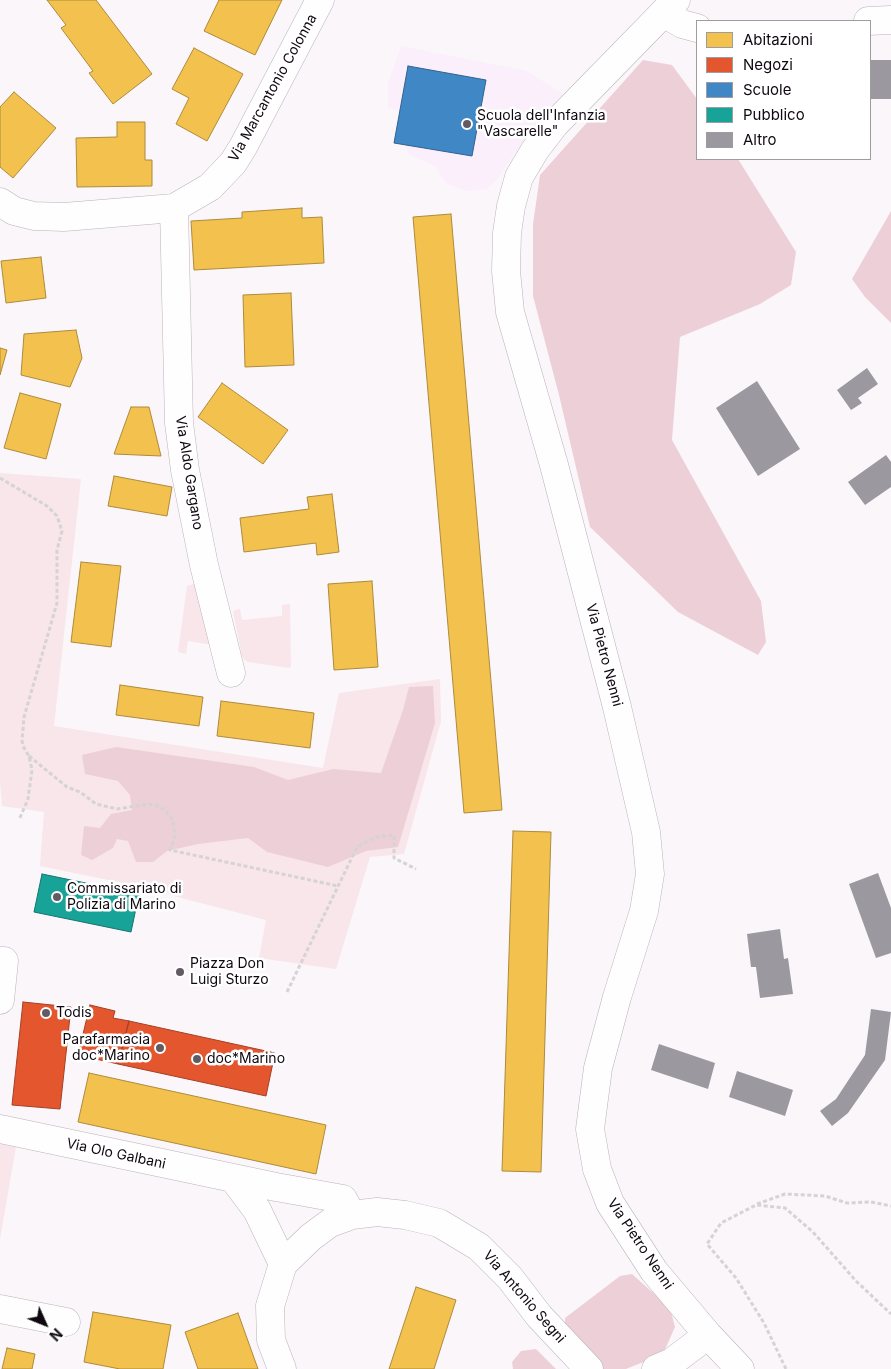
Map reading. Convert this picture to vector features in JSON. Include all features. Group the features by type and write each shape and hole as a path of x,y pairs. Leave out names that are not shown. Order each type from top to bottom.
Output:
{"street":[{"name":"Via Marcantonio Colonna","path":"174,208 210,187 233,163 320,0"},
{"path":"670,7 682,24 696,28"},
{"name":"Via Pietro Nenni","path":"670,7 555,124 535,150 519,177 511,206 507,232 506,271 510,312 554,465 612,688 646,832 650,874 644,911 617,997 598,1068 590,1129 597,1169 610,1203 654,1271 708,1336 740,1369"},
{"path":"871,21 891,20"},
{"path":"0,202 14,211 34,216 64,216 174,208"},
{"name":"Via Aldo Gargano","path":"174,208 179,423 204,565 231,673"},
{"path":"0,1000 2,961"},
{"name":"Via Olo Galbani","path":"0,1129 276,1187 343,1199 352,1215"},
{"path":"233,1178 261,1217 284,1264"},
{"path":"261,1217 260,1208 263,1196 276,1187"},
{"name":"Via Antonio Segni","path":"282,1369 271,1340 270,1306 284,1264 311,1237 330,1223 352,1215 377,1212 405,1215 439,1223 479,1247 510,1278 539,1316 589,1369"},
{"path":"0,1309 66,1322"},
{"path":"656,1369 672,1362 708,1336"}],"path":[{"path":"0,478 47,506 58,516 62,531 57,550 57,603 24,717 22,741 29,756 67,788 80,792 96,804 117,809 149,804 158,806 166,811 173,821 175,837 170,850 338,886"},
{"path":"20,820 28,799 31,782 32,770 29,756"},
{"path":"287,992 357,847 376,837 394,835 394,858 416,869"},
{"path":"786,1369 764,1323 736,1278 707,1244 721,1223 756,1205 785,1194 825,1196 846,1203 870,1202 891,1206"},
{"path":"756,1205 785,1208 813,1232 856,1281 891,1314"}],"shaded area":[{"name":"Scuola dell'Infanzia \"Vascarelle\"","path":"401,46 527,71 563,94 526,137 496,181 487,189 467,191 447,184 435,166 410,155 404,144 394,143 400,111 388,108 388,83"},
{"path":"643,60 672,65 696,98 696,160 739,160 796,252 791,285 760,304 680,337 672,440 761,601 766,642 758,655 678,612 590,527 559,395 533,296 533,224 540,175"},
{"path":"891,211 891,323 865,297 852,279"},
{"path":"0,473 81,479 54,726 323,768 339,693 440,679 441,721 404,854 370,857 336,969 259,958 266,920 170,895 167,892 40,866 44,812 2,806 0,782"},
{"path":"196,584 213,645 188,641 186,654 178,652 187,586"},
{"path":"290,604 291,667 248,662 245,660 242,656 233,612 240,609 242,620 282,616 282,605"},
{"path":"433,686 435,723 398,847 366,851 328,867 267,852 248,838 198,844 167,851 153,862 136,862 128,841 117,839 113,848 92,860 81,855 84,826 100,828 111,814 132,810 130,795 118,781 85,774 82,755 116,747 254,767 288,780 333,769 381,773 409,687"},
{"path":"0,1136 17,1141 0,1239"},
{"path":"632,1274 670,1308 675,1327 663,1354 626,1369 602,1369 565,1333 565,1318 620,1276"},
{"path":"536,1349 556,1369 513,1369 512,1362 521,1351"}],"building: Abitazioni":[{"path":"47,0 96,0 152,74 113,104 89,73 93,71 61,28 66,25"},
{"path":"219,0 282,0 255,55 204,31"},
{"path":"194,48 243,74 207,141 176,124 189,98 172,89"},
{"path":"14,92 56,128 13,178 0,167 0,107"},
{"path":"117,122 145,122 145,160 152,160 152,186 77,187 76,138 117,137"},
{"path":"302,208 302,218 322,217 324,263 194,270 191,221 242,218 242,212"},
{"path":"451,214 502,810 464,813 413,217"},
{"path":"41,257 46,298 6,303 1,261"},
{"path":"291,293 294,365 245,367 243,295"},
{"path":"76,330 82,358 70,387 21,375 24,334"},
{"path":"0,348 7,350 0,375"},
{"path":"222,383 288,430 263,464 198,417"},
{"path":"20,393 61,404 46,459 4,448"},
{"path":"131,407 149,407 161,456 114,454"},
{"path":"114,476 172,487 167,516 108,506"},
{"path":"332,494 339,552 317,555 316,543 244,552 240,518 309,509 307,497"},
{"path":"81,562 121,566 111,647 71,642"},
{"path":"372,581 378,667 334,670 328,584"},
{"path":"120,685 203,697 199,726 116,715"},
{"path":"221,701 314,713 310,748 217,736"},
{"path":"513,831 551,832 541,1172 502,1171"},
{"path":"89,1073 326,1125 316,1174 78,1122"},
{"path":"416,1287 456,1300 434,1369 389,1369"},
{"path":"93,1312 171,1325 163,1369 120,1369 84,1362"},
{"path":"238,1313 258,1369 198,1369 185,1332"},
{"path":"7,1348 35,1354 32,1369 2,1369"}],"building: Negozi":[{"path":"23,1002 71,1007 60,1109 12,1105"},
{"path":"90,1005 115,1011 113,1018 129,1021 118,1064 78,1055"},
{"name":"doc*Marino","path":"129,1021 275,1053 266,1096 118,1064"}],"building: Scuole":[{"path":"408,66 486,80 472,156 394,143"}],"building: Pubblico":[{"path":"42,874 139,894 131,932 34,912"}],"building: Altro":[{"path":"871,60 891,60 891,99 871,99"},
{"path":"867,368 878,384 858,398 862,403 851,410 837,390"},
{"path":"757,381 800,449 758,476 716,408"},
{"path":"886,455 891,462 891,487 865,505 848,482"},
{"path":"878,873 891,908 891,953 876,958 849,884"},
{"path":"780,929 784,959 788,958 793,994 760,998 756,967 751,967 747,934"},
{"path":"871,1009 891,1012 885,1060 848,1113 832,1126 820,1111 836,1099 865,1055"},
{"path":"659,1044 715,1063 708,1089 651,1070"},
{"path":"737,1071 793,1090 785,1116 729,1097"}],"place":[{"name":"Scuola dell'Infanzia \"Vascarelle\"","path":"467,124"},
{"name":"Commissariato di Polizia di Marino","path":"57,897"},
{"name":"Piazza Don Luigi Sturzo","path":"180,972"},
{"name":"Todis","path":"46,1013"},
{"name":"Parafarmacia doc*Marino","path":"160,1048"},
{"name":"doc*Marino","path":"197,1059"}]}
